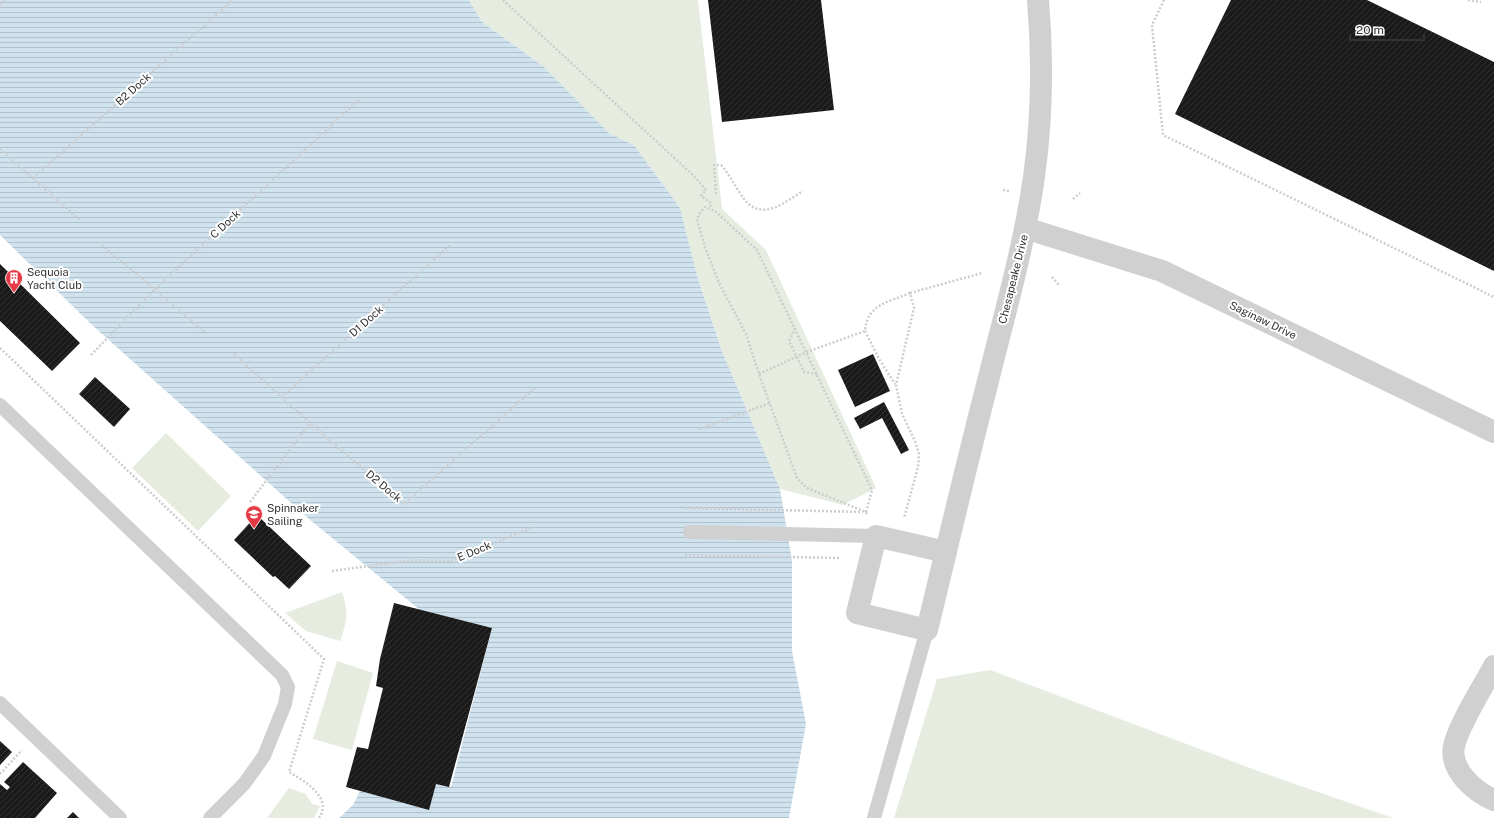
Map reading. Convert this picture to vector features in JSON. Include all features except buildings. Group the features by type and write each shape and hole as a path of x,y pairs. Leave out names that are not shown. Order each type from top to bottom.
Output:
{"street":[{"name":"Chesapeake Drive","path":"927,630 1025,228 1034,178 1039,132 1041,81 1038,0"},
{"name":"Saginaw Drive","path":"1025,228 1129,259 1162,271 1494,432"},
{"path":"927,630 857,613 876,536 946,552"},
{"path":"1494,666 1460,732 1454,748 1456,762 1462,775 1472,786 1494,800"}],"lane":[{"path":"0,405 282,675 288,687 285,704 264,756 244,784 210,818"},
{"path":"690,532 876,536"},
{"path":"874,818 927,630"},
{"path":"0,703 120,818"}],"path":[{"path":"0,5 6,0"},
{"name":"B2 Dock","path":"33,178 233,0"},
{"path":"503,0 695,177 706,190 701,196 711,203 710,208"},
{"path":"1164,0 1152,26 1163,135 1494,297"},
{"path":"1468,0 1481,2"},
{"name":"C Dock","path":"91,355 154,290 362,97"},
{"path":"0,149 81,221"},
{"path":"716,194 714,165 721,165 730,175 740,195 749,206 766,211 781,206 803,191"},
{"path":"1074,199 1080,193"},
{"path":"866,512 807,488 800,482 759,374 746,334 717,278 699,229 699,214 705,207 715,211 757,250 818,374 872,490 866,512 876,536"},
{"path":"102,245 206,333"},
{"name":"D1 Dock","path":"282,397 450,245"},
{"path":"903,520 918,467 919,454 915,441 902,414 896,385 879,359 865,331 867,317 876,307 910,293 982,273"},
{"path":"1052,276 1059,285"},
{"path":"896,385 913,317 914,308 910,293"},
{"path":"795,328 789,341 796,357 804,372 818,374"},
{"path":"759,374 807,352 865,331"},
{"path":"0,348 324,659 289,772 308,783 318,794 323,804 322,814 319,818"},
{"name":"D2 Dock","path":"234,354 310,423 404,504 535,388"},
{"path":"700,429 770,403"},
{"path":"250,502 310,423"},
{"path":"686,508 846,512"},
{"name":"E Dock","path":"332,571 413,560 451,561 533,527"},
{"path":"685,555 841,558"},
{"path":"0,774 35,736"}],"shaded area":[{"path":"469,0 698,0 722,209 766,250 876,488 843,505 780,489 721,349 698,279 680,208 634,145 610,134 544,67 482,22"},
{"path":"166,433 231,496 198,531 132,468"},
{"path":"342,592 346,606 346,617 340,641 306,631 285,613"},
{"path":"337,661 373,673 352,750 313,739"},
{"path":"990,670 1258,771 1393,818 894,818 937,679"},
{"path":"289,788 306,794 312,804 320,806 314,818 267,818"}],"water":[{"path":"0,0 469,0 482,22 544,67 610,134 634,145 680,208 698,279 721,349 780,489 792,561 792,651 806,724 789,818 339,818 353,805 360,791 428,809 435,783 451,787 492,628 420,610 309,519 92,325 0,235"}],"place":[{"name":"Sequoia Yacht Club","path":"14,293"},
{"name":"Spinnaker Sailing","path":"254,529"}]}
